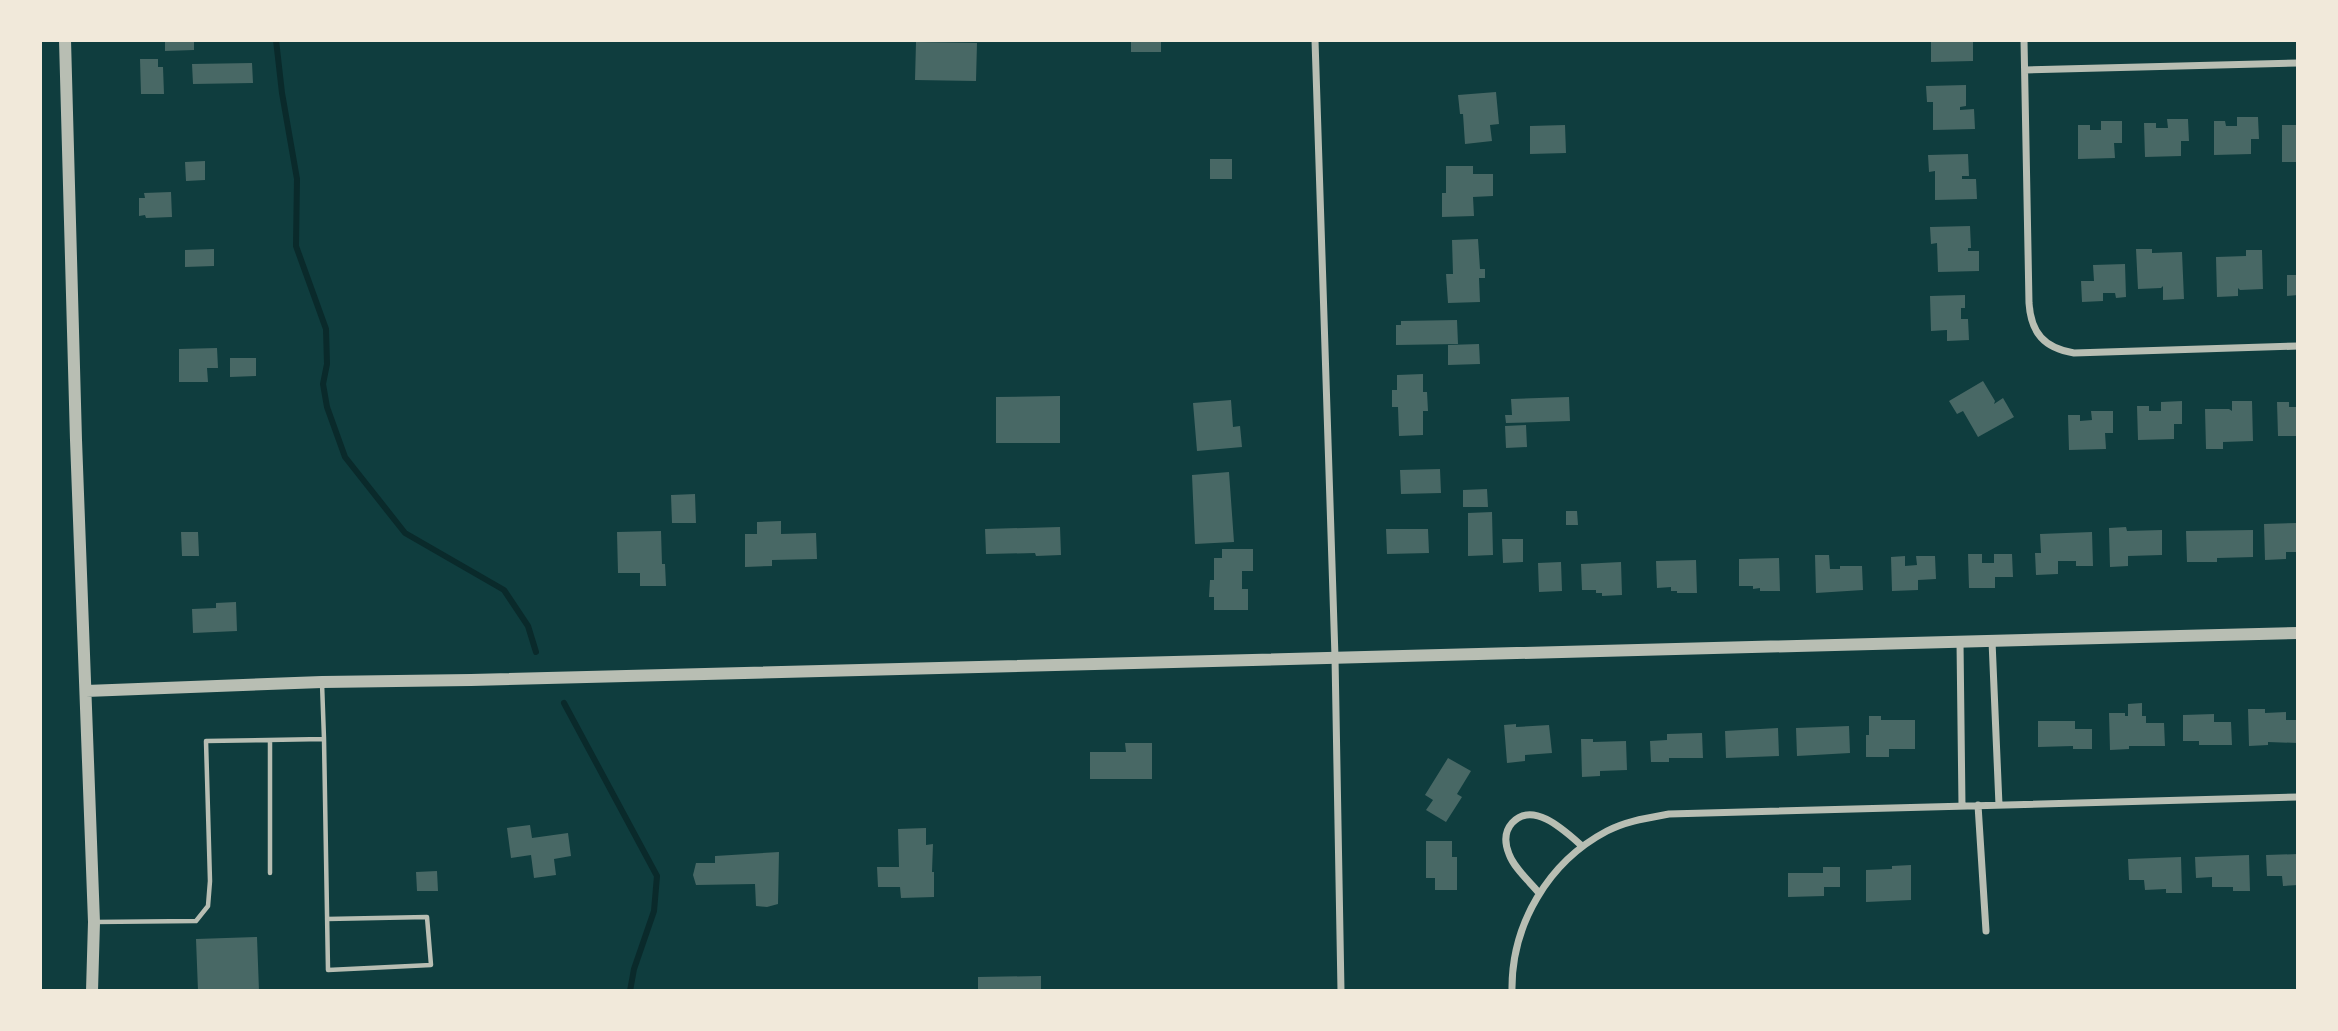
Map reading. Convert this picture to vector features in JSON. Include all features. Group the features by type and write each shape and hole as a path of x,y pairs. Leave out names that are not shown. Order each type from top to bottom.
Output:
{"street":[{"path":"65,40 76,440 94,922 92,991"},
{"path":"1315,40 1335,657 1341,991"},
{"path":"2024,40 2029,303 2035,331 2040,339 2061,351 2074,353 2298,346"},
{"path":"2025,71 2298,62"},
{"path":"86,691 321,681 471,680 2298,633"},
{"path":"1992,641 1998,805"},
{"path":"1960,642 1962,806"},
{"path":"1512,991 1514,953 1526,918 1539,893 1559,866 1582,846 1608,830 1638,819 1669,814 2298,797"},
{"path":"1978,805 1986,931"},
{"path":"1539,893 1509,857 1506,836 1509,826 1517,818 1528,814 1536,816 1557,825 1582,846"}],"lane":[{"path":"321,681 328,970 431,965 427,917 327,919"},
{"path":"94,922 196,921 208,906 210,881 206,741 324,739"},
{"path":"270,740 270,873"}],"building":[{"path":"165,40 194,40 194,50 165,51"},
{"path":"1131,40 1161,40 1161,52 1131,52"},
{"path":"1931,40 1973,40 1973,61 1931,62"},
{"path":"916,42 977,43 976,81 915,80"},
{"path":"140,59 158,59 158,67 163,67 164,94 141,94"},
{"path":"252,63 253,83 193,84 192,64"},
{"path":"1966,85 1966,106 1960,107 1960,110 1974,109 1975,129 1933,130 1933,102 1927,102 1926,86"},
{"path":"1496,92 1499,124 1490,125 1492,141 1465,144 1463,114 1460,114 1458,95"},
{"path":"2237,117 2258,117 2259,139 2251,139 2251,154 2214,155 2214,121 2225,121 2226,126 2237,126"},
{"path":"2167,119 2188,119 2189,141 2181,141 2181,156 2145,157 2144,123 2156,123 2156,128 2168,128"},
{"path":"2101,121 2122,121 2122,143 2114,143 2115,158 2078,159 2078,125 2090,125 2090,130 2101,130"},
{"path":"1565,125 1566,153 1530,154 1530,126"},
{"path":"2282,125 2298,125 2298,162 2282,162"},
{"path":"1968,154 1969,176 1962,176 1962,179 1976,179 1977,199 1935,200 1935,171 1929,172 1928,155"},
{"path":"1210,159 1232,159 1232,179 1210,179"},
{"path":"205,161 205,180 186,181 185,162"},
{"path":"1446,166 1473,166 1473,174 1493,174 1493,196 1473,197 1474,216 1442,217 1442,193 1446,193"},
{"path":"171,192 172,217 139,216 139,198 145,198 144,193"},
{"path":"1970,226 1971,248 1968,248 1968,251 1979,251 1979,271 1938,272 1937,243 1931,244 1930,227"},
{"path":"1478,239 1480,269 1485,269 1485,278 1479,278 1480,302 1448,303 1446,274 1453,274 1452,240"},
{"path":"214,249 214,266 185,267 185,250"},
{"path":"2136,249 2152,249 2152,253 2182,252 2184,299 2163,300 2163,286 2138,289"},
{"path":"2246,250 2262,250 2263,289 2238,288 2238,296 2217,297 2216,257 2246,256"},
{"path":"2125,264 2126,297 2116,298 2115,293 2103,293 2103,301 2082,302 2081,281 2094,281 2093,265"},
{"path":"2287,275 2298,275 2298,295 2287,296"},
{"path":"1965,295 1965,308 1961,308 1961,319 1968,319 1969,340 1947,341 1947,330 1931,331 1930,296"},
{"path":"1457,320 1458,344 1396,345 1396,325 1401,325 1401,321"},
{"path":"1479,344 1480,364 1448,365 1448,345"},
{"path":"217,348 218,368 207,368 208,382 179,382 179,349"},
{"path":"230,358 256,358 256,376 230,377"},
{"path":"1423,374 1423,392 1427,392 1428,411 1423,411 1423,435 1399,436 1398,407 1392,407 1392,390 1397,390 1397,375"},
{"path":"1983,381 1995,401 1994,404 2003,398 2014,417 1978,437 1963,411 1957,414 1949,401"},
{"path":"1060,396 1060,443 996,443 996,397"},
{"path":"1569,397 1570,421 1506,423 1505,415 1512,415 1511,399"},
{"path":"1231,400 1233,427 1240,426 1242,447 1197,451 1193,403"},
{"path":"2182,401 2182,424 2174,424 2174,439 2138,440 2137,406 2149,406 2149,411 2161,411 2161,402"},
{"path":"2232,401 2252,401 2253,441 2223,442 2223,449 2206,449 2205,409 2232,411"},
{"path":"2277,402 2289,402 2289,407 2298,407 2298,436 2278,436"},
{"path":"2091,411 2113,411 2113,433 2105,433 2106,449 2069,450 2068,415 2080,415 2080,421 2092,420"},
{"path":"1526,425 1527,447 1506,448 1505,426"},
{"path":"1440,469 1441,493 1401,494 1400,470"},
{"path":"1229,472 1234,542 1195,544 1192,475"},
{"path":"1487,489 1488,507 1463,507 1463,490"},
{"path":"695,494 696,523 672,523 671,495"},
{"path":"1566,511 1577,511 1578,525 1566,525"},
{"path":"1492,512 1493,555 1468,556 1468,513"},
{"path":"781,521 781,534 816,533 817,559 772,560 772,566 745,567 745,534 757,534 757,522"},
{"path":"2298,523 2298,552 2286,552 2286,559 2265,560 2264,524"},
{"path":"1060,527 1061,555 986,554 985,529"},
{"path":"2126,527 2127,531 2162,530 2162,555 2128,556 2128,566 2110,567 2109,528"},
{"path":"1386,529 1428,529 1429,553 1387,554"},
{"path":"2253,530 2253,557 2217,558 2217,562 2187,562 2186,531"},
{"path":"661,531 666,586 640,586 640,573 618,573 617,532"},
{"path":"181,532 198,532 199,556 182,556"},
{"path":"2092,532 2093,566 2076,566 2076,561 2058,561 2058,574 2036,575 2035,553 2041,553 2040,534"},
{"path":"1502,539 1523,539 1523,562 1503,563"},
{"path":"1222,549 1253,549 1253,571 1242,571 1242,589 1248,589 1248,610 1214,610 1214,597 1209,597 1210,580 1214,580 1214,558 1222,558"},
{"path":"1968,554 1982,554 1982,563 1994,563 1994,554 2012,554 2013,577 1995,577 1995,588 1969,588"},
{"path":"1815,555 1829,555 1830,569 1862,566 1863,590 1816,593"},
{"path":"1905,556 1905,566 1917,565 1916,556 1935,556 1936,579 1918,580 1918,590 1892,591 1891,557"},
{"path":"1779,558 1780,591 1760,591 1760,588 1753,589 1753,586 1739,586 1739,559"},
{"path":"1696,560 1697,593 1677,593 1671,591 1671,587 1657,588 1656,561"},
{"path":"1561,562 1562,591 1539,592 1538,563"},
{"path":"1621,562 1622,595 1602,596 1602,593 1596,593 1596,590 1582,590 1581,564"},
{"path":"236,602 237,631 193,633 192,609 216,608 216,603"},
{"path":"2142,703 2142,716 2146,716 2146,723 2164,723 2165,746 2129,746 2129,749 2110,750 2109,713 2125,713 2125,716 2128,716 2128,704"},
{"path":"2248,709 2265,709 2265,713 2286,712 2286,720 2298,720 2298,743 2268,742 2268,745 2249,746"},
{"path":"2214,714 2214,722 2231,722 2232,745 2199,745 2199,741 2183,741 2183,715"},
{"path":"1869,716 1881,716 1881,720 1915,720 1915,749 1889,749 1889,757 1866,757"},
{"path":"2038,721 2075,721 2075,729 2092,729 2092,749 2073,749 2073,746 2038,747"},
{"path":"1516,724 1516,727 1549,725 1552,753 1525,755 1525,761 1507,763 1504,725"},
{"path":"1849,726 1850,753 1797,756 1796,728"},
{"path":"1778,728 1779,756 1726,758 1725,731"},
{"path":"1702,733 1703,758 1669,758 1669,762 1651,762 1650,741 1667,740 1667,734"},
{"path":"1581,739 1593,739 1593,742 1626,741 1627,770 1600,771 1600,776 1582,777"},
{"path":"1125,743 1152,743 1152,779 1090,779 1090,752 1126,752"},
{"path":"1448,758 1471,771 1457,794 1462,797 1446,822 1426,810 1433,800 1425,795"},
{"path":"530,825 532,838 568,833 571,856 554,859 556,875 534,878 531,855 511,858 507,828"},
{"path":"926,828 926,845 933,844 934,897 901,898 900,887 878,887 877,867 899,867 898,829"},
{"path":"1426,841 1452,841 1452,857 1457,857 1457,890 1435,890 1435,878 1426,878"},
{"path":"779,852 778,904 756,906 755,884 696,885 693,875 696,863 715,863 715,856"},
{"path":"2298,854 2298,885 2283,886 2282,876 2267,876 2266,855"},
{"path":"2249,855 2250,891 2233,891 2233,887 2212,887 2212,877 2196,878 2195,857"},
{"path":"2181,857 2182,893 2166,893 2166,889 2145,890 2144,880 2129,880 2128,859"},
{"path":"1911,865 1911,900 1866,902 1866,870"},
{"path":"1823,867 1840,867 1840,887 1824,887 1824,896 1788,897 1788,873 1823,873"},
{"path":"437,871 438,891 417,891 416,872"},
{"path":"257,937 259,991 198,991 196,939"},
{"path":"1041,976 1041,991 978,991 978,977"}],"waterway":[{"path":"276,40 297,179 296,246 326,329 327,364 323,384 327,407 345,457 405,533 504,590 528,626 536,652"},
{"path":"564,703 657,876 654,911 634,969 630,991"}]}
